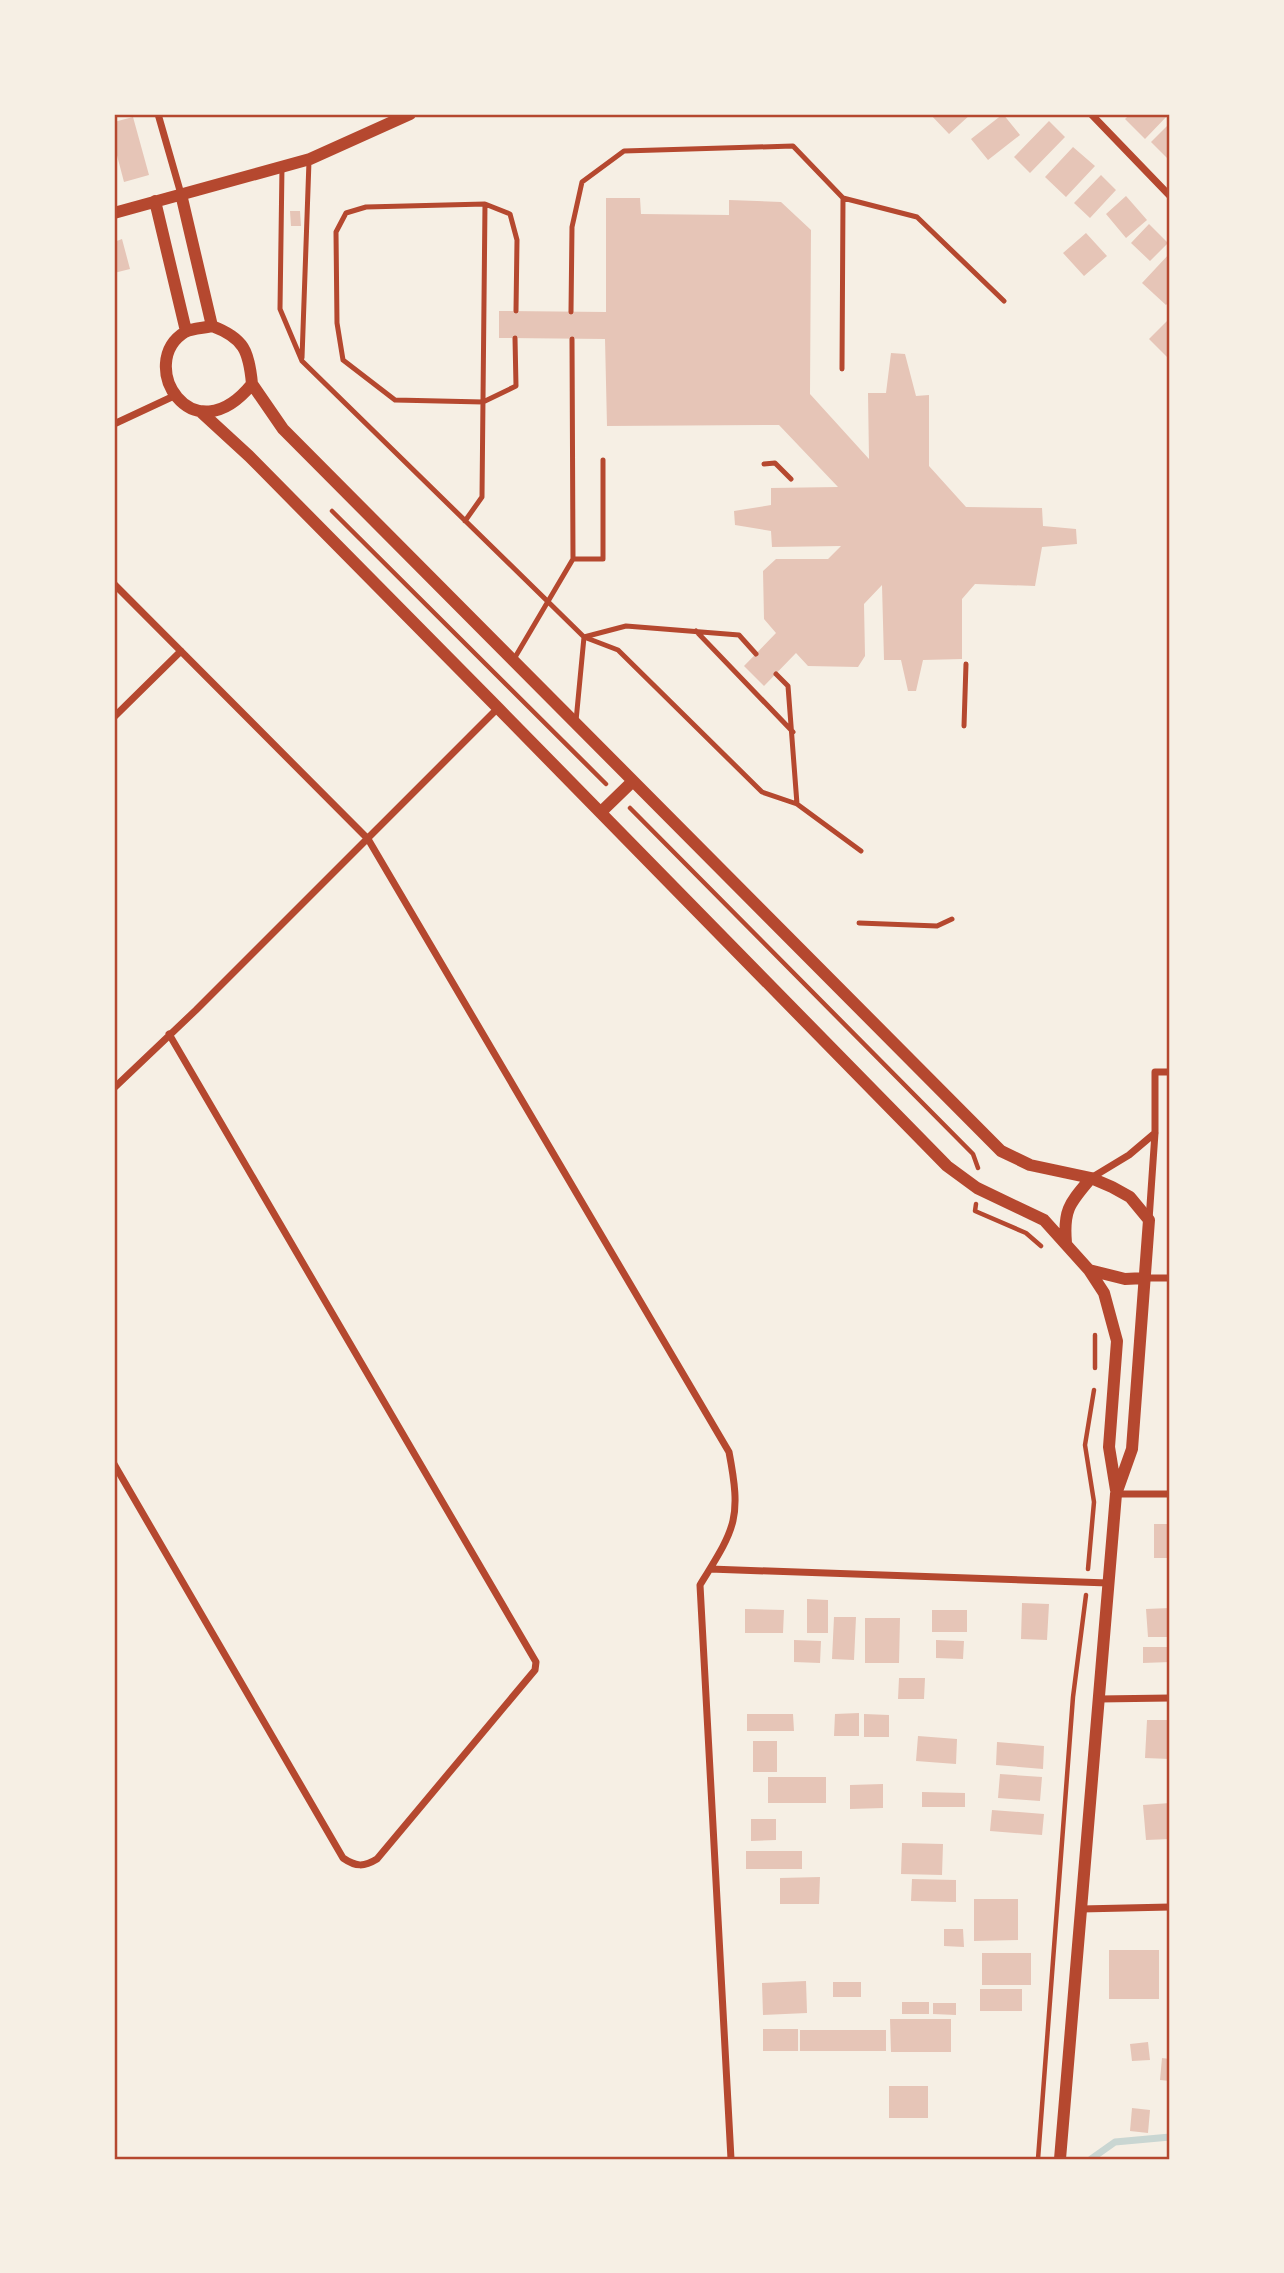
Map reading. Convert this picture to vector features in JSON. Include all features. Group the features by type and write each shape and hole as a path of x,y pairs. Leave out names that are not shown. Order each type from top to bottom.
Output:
{"street":[{"path":"158,114 181,194 212,326"},
{"path":"114,213 310,159 410,114"},
{"path":"1091,114 1170,196"},
{"path":"155,201 186,331"},
{"path":"252,384 237,402 217,411 200,411 186,406 174,396 165,372 171,346 186,331 212,326 232,334 246,349 252,384 282,429 1001,1151 1030,1165 1091,1178 1130,1197 1149,1220"},
{"path":"114,424 174,396"},
{"path":"200,411 249,456 947,1166 977,1188 1044,1220 1089,1270 1104,1293 1117,1341 1109,1447 1116,1494 1060,2159"},
{"path":"114,584 368,838 729,1452 735,1486 735,1519 721,1555 700,1585 731,2159"},
{"path":"114,717 181,651"},
{"path":"114,1088 498,708"},
{"path":"601,812 633,781"},
{"path":"114,1464 331,1839 344,1858 354,1866 366,1866 377,1859 405,1829 535,1670 536,1662 169,1034"},
{"path":"1116,1494 1132,1450 1155,1133 1155,1072 1170,1072"},
{"path":"1066,1243 1064,1219 1068,1205 1091,1178 1129,1155 1155,1133"},
{"path":"1089,1270 1125,1279 1170,1278"},
{"path":"1116,1494 1170,1493"},
{"path":"710,1569 1108,1583"},
{"path":"1099,1699 1170,1698"},
{"path":"1081,1909 1170,1907"}],"lane":[{"path":"571,312 572,228 582,182 624,151 793,146 843,198 917,217 1004,301"},
{"path":"302,361 310,159"},
{"path":"282,167 280,309 302,361 548,605 584,637 618,650 762,792 797,804 861,851"},
{"path":"842,369 843,198"},
{"path":"465,521 482,497 485,204"},
{"path":"515,338 516,386 483,402 395,400 343,360 337,323 336,233 346,213 366,207 485,204 510,214 517,240 516,311"},
{"path":"512,661 548,605 573,559 572,339"},
{"path":"573,559 603,559 603,460"},
{"path":"764,464 775,463 791,479"},
{"path":"584,637 625,626 696,631 738,635 756,653"},
{"path":"696,631 793,732"},
{"path":"575,723 584,637"},
{"path":"964,726 966,664"},
{"path":"776,674 788,686 797,804"},
{"path":"859,923 937,926 952,919"}],"path":[{"path":"324,503 973,1154 978,1168 975,1211 1026,1233 1047,1253"},
{"path":"1095,1326 1095,1377"},
{"path":"1038,2159 1073,1697 1094,1502 1085,1446 1094,1388"}],"building":[{"path":"930,114 971,114 949,134"},
{"path":"1003,114 1020,135 988,160 971,139"},
{"path":"1130,114 1169,114 1145,139 1125,119"},
{"path":"133,117 149,175 124,182 114,144 114,122"},
{"path":"1049,121 1065,137 1030,173 1014,157"},
{"path":"1170,123 1170,161 1151,142"},
{"path":"1073,147 1095,166 1066,197 1045,177"},
{"path":"1101,175 1116,190 1090,218 1074,203"},
{"path":"1126,196 1147,220 1126,238 1106,214"},
{"path":"606,198 640,198 641,214 729,215 729,200 781,202 811,230 810,394 869,459 868,393 886,393 891,353 905,354 916,396 929,395 929,466 966,507 1042,508 1043,526 1076,529 1077,544 1042,547 1035,586 975,584 962,599 962,659 923,660 916,691 908,691 901,660 884,660 882,585 864,604 865,656 858,667 808,666 796,653 764,686 744,666 776,633 764,619 763,571 776,559 828,559 841,546 772,547 771,531 735,525 734,511 771,505 771,488 838,487 779,425 607,426 605,339 499,338 499,311 606,312"},
{"path":"290,211 300,211 301,226 291,226"},
{"path":"1149,224 1168,243 1150,261 1131,243"},
{"path":"1086,233 1107,256 1084,276 1063,253"},
{"path":"122,239 130,269 114,273 114,242"},
{"path":"1170,253 1170,301 1166,305 1142,283"},
{"path":"1168,320 1170,322 1170,360 1149,339"},
{"path":"1154,1524 1170,1524 1170,1558 1154,1558"},
{"path":"807,1599 828,1600 828,1633 807,1633"},
{"path":"1022,1603 1049,1604 1047,1640 1021,1639"},
{"path":"1170,1608 1170,1637 1148,1637 1146,1609"},
{"path":"745,1609 784,1610 783,1633 745,1633"},
{"path":"932,1610 967,1610 967,1632 932,1632"},
{"path":"834,1617 856,1617 854,1660 832,1659"},
{"path":"865,1618 900,1618 899,1663 865,1663"},
{"path":"794,1640 821,1641 820,1663 794,1662"},
{"path":"936,1640 964,1641 963,1659 936,1658"},
{"path":"1143,1647 1170,1647 1170,1662 1143,1663"},
{"path":"899,1678 925,1678 924,1699 898,1699"},
{"path":"859,1713 859,1736 834,1736 835,1714"},
{"path":"747,1714 793,1714 794,1731 747,1731"},
{"path":"864,1714 889,1715 889,1737 864,1737"},
{"path":"1147,1720 1170,1720 1170,1759 1145,1758"},
{"path":"918,1736 957,1739 956,1764 916,1761"},
{"path":"753,1741 777,1741 777,1772 753,1772"},
{"path":"997,1742 1044,1746 1043,1769 996,1765"},
{"path":"1000,1774 1042,1777 1040,1801 998,1798"},
{"path":"768,1777 826,1777 826,1803 768,1803"},
{"path":"883,1784 883,1808 850,1809 850,1785"},
{"path":"922,1792 965,1793 965,1807 922,1807"},
{"path":"1170,1803 1170,1839 1146,1840 1143,1805"},
{"path":"992,1810 1044,1814 1042,1835 990,1831"},
{"path":"751,1819 776,1819 776,1840 751,1841"},
{"path":"902,1843 943,1844 942,1875 901,1874"},
{"path":"746,1851 802,1851 802,1869 746,1869"},
{"path":"820,1877 819,1904 780,1904 780,1878"},
{"path":"912,1879 956,1880 956,1902 911,1901"},
{"path":"974,1899 1018,1899 1018,1940 974,1941"},
{"path":"944,1929 963,1929 964,1947 944,1946"},
{"path":"1109,1950 1159,1950 1159,1999 1109,1999"},
{"path":"982,1953 1031,1953 1031,1985 982,1985"},
{"path":"806,1981 807,2013 763,2015 762,1983"},
{"path":"833,1982 861,1982 861,1997 833,1997"},
{"path":"980,1989 1022,1989 1022,2011 980,2011"},
{"path":"902,2002 929,2002 929,2014 902,2014"},
{"path":"933,2003 956,2003 956,2015 933,2014"},
{"path":"890,2019 951,2019 951,2052 891,2052"},
{"path":"763,2029 798,2029 798,2051 763,2051"},
{"path":"800,2030 886,2030 886,2051 800,2051"},
{"path":"1148,2042 1150,2060 1132,2061 1130,2044"},
{"path":"1162,2058 1170,2059 1170,2081 1160,2080"},
{"path":"889,2086 928,2086 928,2118 889,2118"},
{"path":"1132,2108 1150,2110 1148,2133 1130,2131"}],"waterway":[{"path":"1091,2159 1115,2142 1170,2137"}]}
